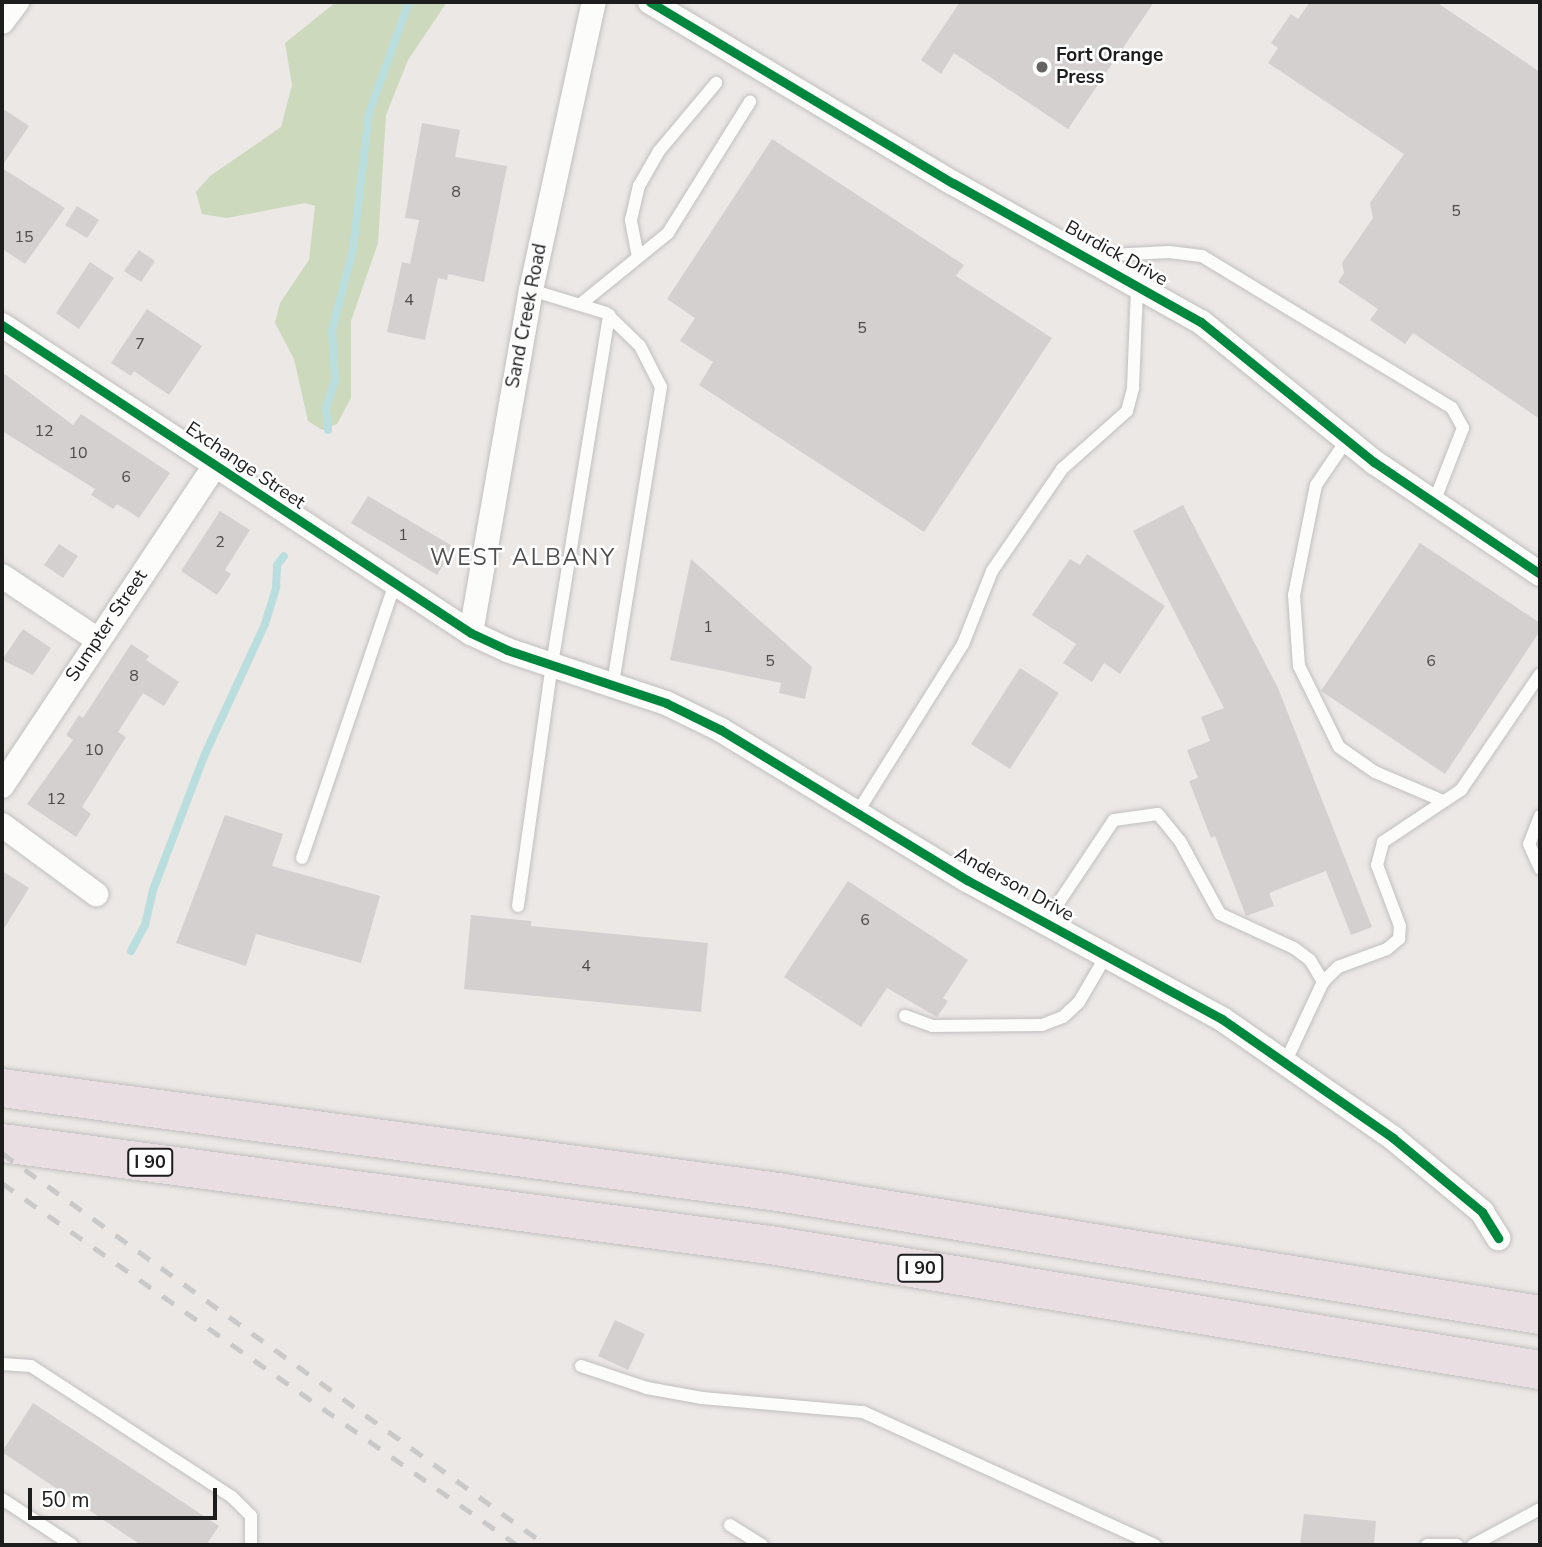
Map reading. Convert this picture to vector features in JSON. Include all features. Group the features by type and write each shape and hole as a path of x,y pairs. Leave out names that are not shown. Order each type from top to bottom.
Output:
{"highway":[{"path":"2,1088 751,1188 1324,1278 1540,1315"},
{"name":"I 90","path":"2,1143 770,1245 1540,1370"},
{"path":"1324,1278 1540,1298"}],"street":[{"path":"2,22 17,2"},
{"name":"Sand Creek Road","path":"471,633 531,289 594,2"},
{"name":"Burdick Drive","path":"650,2 1224,338 1346,441 1540,573"},
{"name":"Exchange Street","path":"2,325 214,467 471,633"},
{"name":"Sumpter Street","path":"2,786 214,467"},
{"path":"2,576 98,640"},
{"name":"Anderson Drive","path":"471,633 552,664 613,683 721,730 1045,923 1222,1019 1456,1189 1482,1213 1498,1238"},
{"path":"2,825 96,894"}],"lane":[{"path":"638,257 631,220 639,186 659,150 716,83"},
{"path":"582,303 668,233 750,102"},
{"path":"1084,256 1169,252 1202,256 1452,408 1463,429 1434,502"},
{"path":"857,813 960,650 992,571 1062,469 1127,411 1133,388 1137,287"},
{"path":"531,289 582,303 609,315 640,346 661,387 613,683"},
{"path":"518,906 552,664 609,315"},
{"path":"1346,441 1316,485 1294,595 1299,666 1339,747 1375,772 1443,801"},
{"path":"302,858 395,583"},
{"path":"1285,1063 1323,982 1338,967 1387,949 1399,939 1400,926 1377,865 1383,842 1461,790 1540,674"},
{"path":"1045,923 1114,820 1158,814 1180,841 1220,914 1294,947 1310,960 1323,982"},
{"path":"1540,816 1529,844 1540,869"},
{"path":"905,1016 932,1026 1042,1025 1063,1017 1079,1002 1106,956"},
{"path":"2,1364 31,1366 232,1497 251,1516 251,1545"},
{"path":"581,1366 631,1384 702,1398 863,1412 1155,1545"},
{"path":"2,1499 72,1545"},
{"path":"1473,1545 1540,1509"},
{"path":"730,1525 762,1545"},
{"path":"1427,1545 1457,1545"}],"green space":[{"path":"336,2 447,2 408,60 386,115 378,243 351,321 351,398 337,424 322,430 308,421 294,359 275,323 280,303 309,260 315,206 305,203 227,218 202,214 196,192 210,176 281,127 292,85 285,43"}],"building":[{"name":"Fort Orange Press","path":"960,2 1154,2 1068,129 954,53 941,74 921,60"},
{"path":"1310,2 1436,2 1540,72 1540,419 1413,333 1405,344 1370,320 1378,309 1338,282 1344,273 1342,263 1373,218 1370,203 1404,154 1268,63 1278,48 1271,43 1291,14 1298,19"},
{"path":"2,108 29,126 2,166"},
{"path":"422,123 460,130 455,157 507,166 484,282 448,274 447,280 438,278 425,340 387,332 402,262 410,264 419,220 405,218"},
{"path":"772,139 964,265 956,276 1052,338 924,532 699,385 713,362 680,341 695,318 667,299"},
{"path":"2,168 65,208 25,264 2,249"},
{"path":"77,206 99,220 87,238 65,225"},
{"path":"139,250 155,261 141,282 124,271"},
{"path":"90,262 114,278 79,329 56,313"},
{"path":"147,309 202,346 169,395 134,371 131,376 111,363"},
{"path":"2,372 73,425 81,414 170,473 139,518 117,504 113,509 91,495 95,489 2,431"},
{"path":"368,496 454,547 437,575 351,523"},
{"path":"1183,505 1278,688 1372,927 1351,935 1326,871 1269,893 1274,906 1246,916 1215,836 1211,838 1189,781 1198,778 1187,750 1210,741 1201,717 1224,708 1133,531"},
{"path":"220,511 250,530 225,570 231,574 217,595 181,571"},
{"path":"1420,543 1540,623 1540,631 1445,774 1321,691"},
{"path":"59,544 78,556 63,578 44,565"},
{"path":"1087,554 1165,606 1120,674 1104,663 1092,682 1063,663 1076,644 1032,615 1070,559 1080,565"},
{"path":"691,559 812,667 805,699 779,693 781,683 670,660"},
{"path":"23,629 51,648 33,675 2,660"},
{"path":"131,644 149,656 146,660 179,682 164,706 143,693 118,732 126,737 82,807 91,814 76,837 27,804 73,740 66,735 79,715 83,718"},
{"path":"1020,668 1059,693 1010,769 971,744"},
{"path":"225,815 283,834 272,866 380,896 361,963 256,934 246,966 176,943"},
{"path":"2,871 29,888 2,932"},
{"path":"848,881 968,960 943,998 948,1001 937,1017 887,988 861,1027 784,977"},
{"path":"471,915 531,921 531,926 708,943 701,1012 464,989"},
{"path":"615,1320 645,1334 628,1370 598,1356"},
{"path":"33,1403 219,1526 206,1545 141,1545 2,1452"},
{"path":"1304,1514 1376,1521 1374,1545 1300,1545"}],"waterway":[{"path":"328,430 326,408 335,380 332,331 353,249 369,113 409,2"},
{"path":"131,951 145,925 153,890 205,754 265,624 276,587 277,565 284,556"}],"railway":[{"path":"2,1153 546,1545"},
{"path":"2,1183 517,1545"}],"cycle path":[{"path":"650,2 953,183 1201,322 1374,462 1540,574"},
{"path":"2,325 471,633 507,650 666,703 721,730 967,880 1222,1019 1393,1138 1482,1212 1498,1238"}],"place":[{"name":"Fort Orange Press","path":"1042,67"}],"district":[{"name":"WEST ALBANY","path":"523,558"}]}
